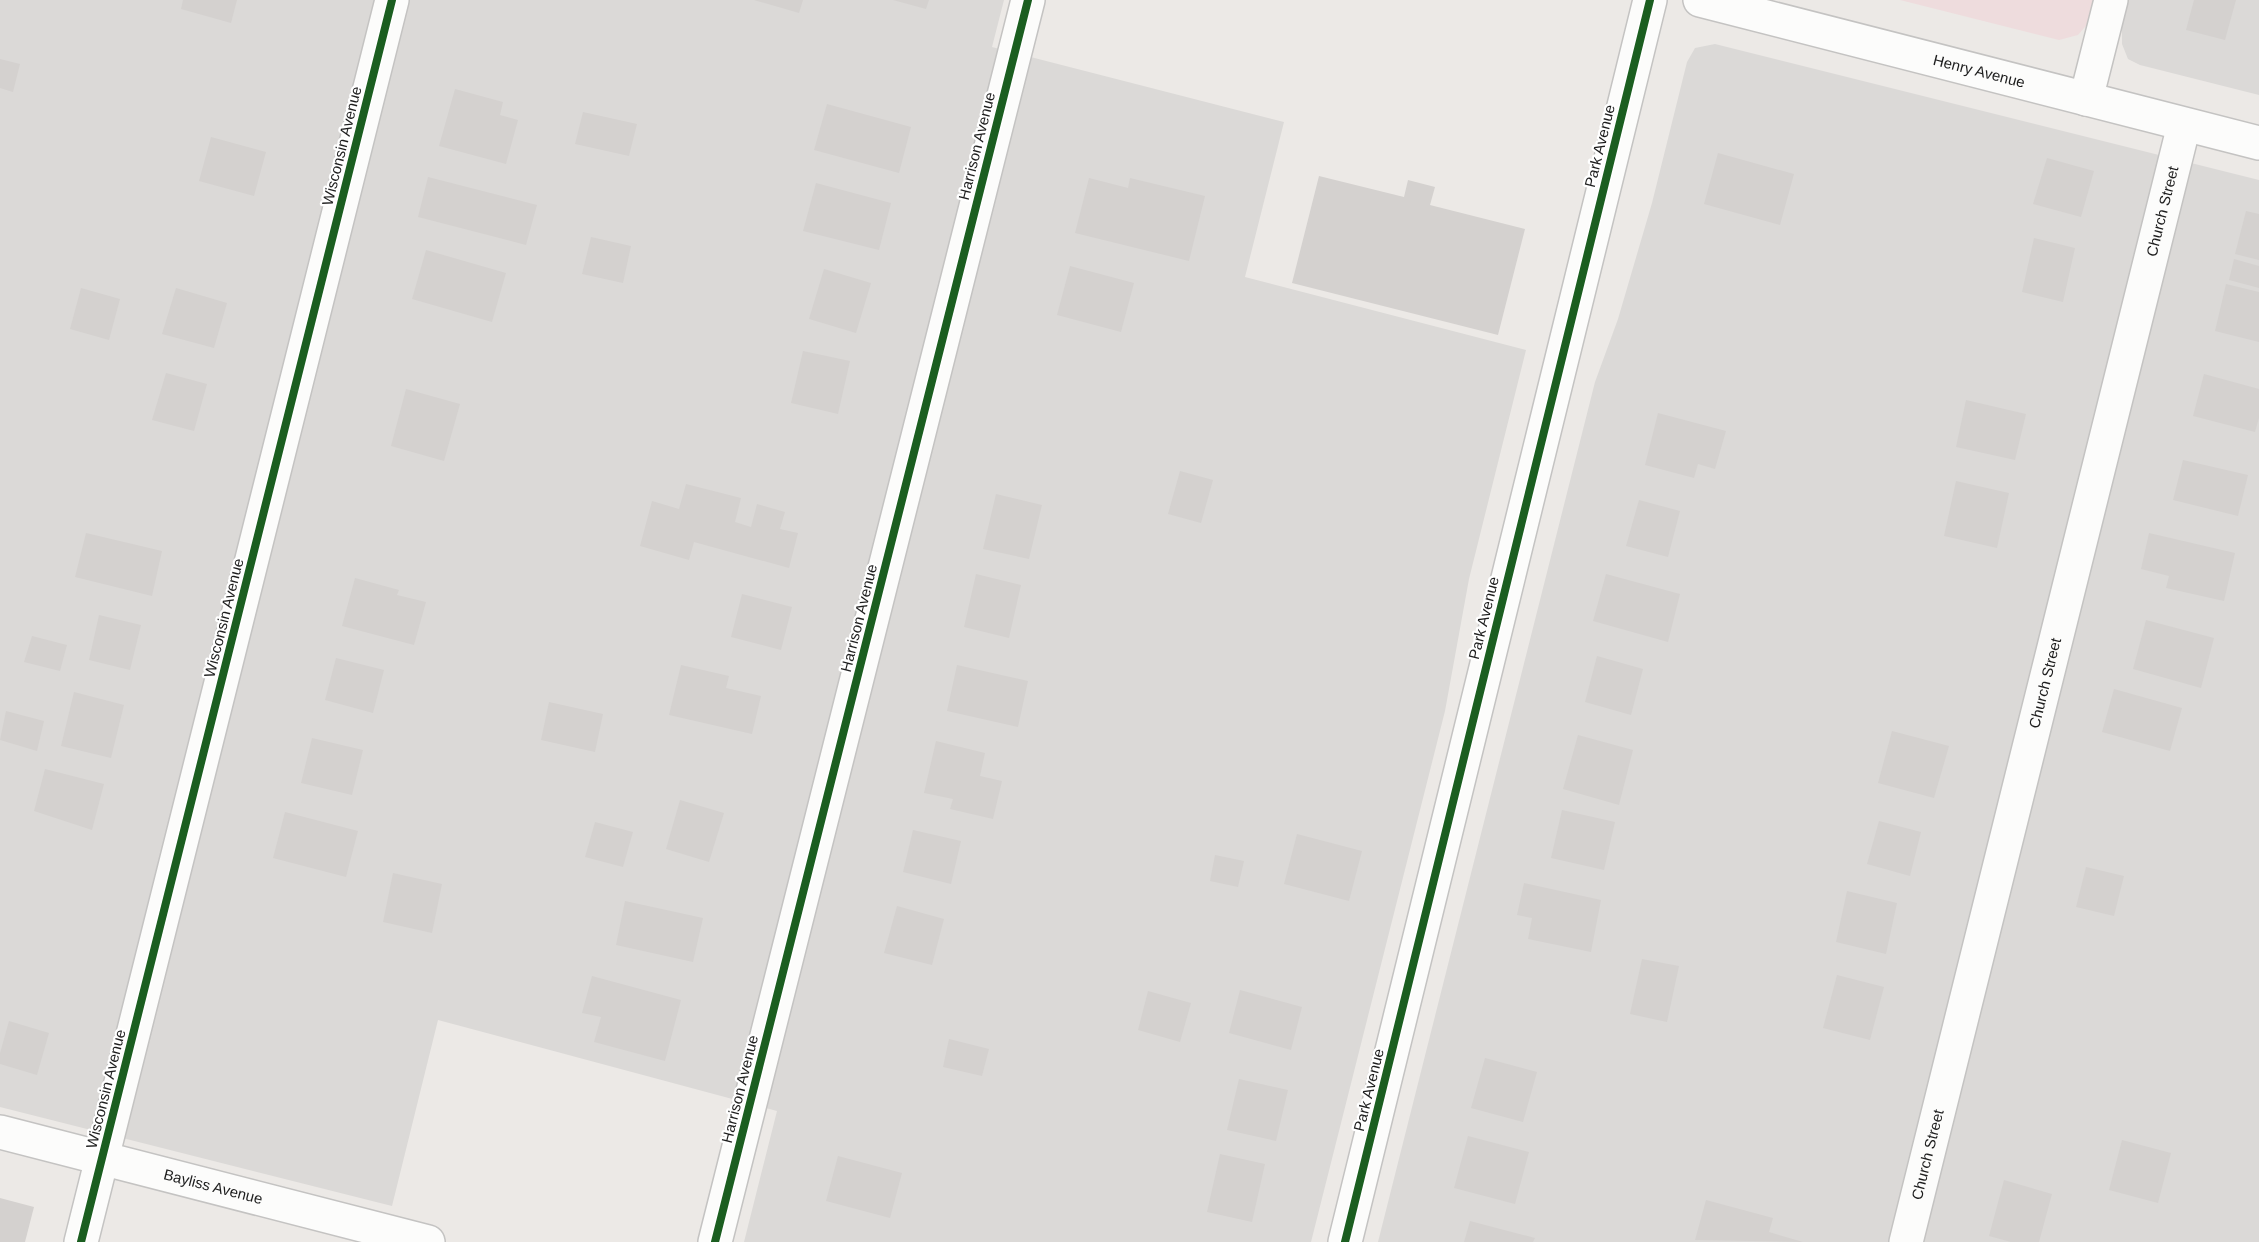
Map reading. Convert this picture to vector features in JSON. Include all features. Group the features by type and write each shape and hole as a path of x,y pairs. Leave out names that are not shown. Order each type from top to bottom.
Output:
{"street":[{"name":"Wisconsin Avenue","path":"81,1242 392,0"},
{"name":"Harrison Avenue","path":"715,1242 1028,0"},
{"name":"Park Avenue","path":"1345,1242 1650,0"},
{"name":"Henry Avenue","path":"1700,0 2259,143"},
{"path":"2086,99 2111,0"},
{"name":"Church Street","path":"1906,1242 2184,125"},
{"name":"Bayliss Avenue","path":"0,1132 428,1242"}],"shaded area":[{"path":"0,0 1004,0 992,47 1284,122 1245,277 1526,350 1469,579 1445,711 1311,1242 744,1242 777,1111 438,1020 392,1206 0,1107"},
{"path":"1900,0 2096,0 2091,20 2078,35 2059,40"},
{"path":"2128,0 2259,0 2259,95 2140,65 2128,59 2122,44 2122,25"},
{"path":"1715,44 2259,180 2259,1242 1378,1242 1595,382 1618,319 1652,203 1687,62 1695,48"}],"building":[{"path":"183,0 237,0 231,23 181,9"},
{"path":"754,0 803,0 799,13"},
{"path":"893,0 929,0 926,9"},
{"path":"2194,0 2236,0 2225,40 2186,30"},
{"path":"0,59 20,64 13,92 0,88"},
{"path":"455,89 503,102 500,115 518,120 506,164 439,146"},
{"path":"827,104 911,127 899,173 814,150"},
{"path":"583,112 637,124 629,156 575,144"},
{"path":"211,137 266,152 254,196 199,181"},
{"path":"1718,153 1794,174 1780,225 1704,204"},
{"path":"2047,158 2094,171 2081,217 2033,204"},
{"path":"1319,176 1404,197 1408,180 1435,187 1430,205 1525,229 1498,335 1292,283"},
{"path":"428,177 537,205 526,245 418,217"},
{"path":"1089,178 1128,188 1130,178 1205,196 1189,261 1075,233"},
{"path":"816,183 891,203 879,250 803,231"},
{"path":"2246,211 2259,214 2259,260 2235,254"},
{"path":"591,237 631,246 623,283 582,274"},
{"path":"2034,238 2075,248 2063,302 2022,292"},
{"path":"426,250 506,273 492,322 412,299"},
{"path":"2234,259 2259,266 2259,288 2229,280"},
{"path":"1070,266 1134,283 1121,332 1057,315"},
{"path":"824,269 871,283 856,333 809,319"},
{"path":"2226,284 2259,292 2259,342 2215,331"},
{"path":"81,288 120,299 109,340 70,329"},
{"path":"176,288 227,303 214,348 162,334"},
{"path":"803,351 850,361 838,414 791,403"},
{"path":"166,373 207,384 194,431 152,420"},
{"path":"2204,374 2259,389 2259,418 2255,432 2193,416"},
{"path":"406,389 460,404 444,461 391,446"},
{"path":"1966,400 2026,414 2015,460 1956,447"},
{"path":"1658,413 1726,431 1715,469 1698,464 1694,478 1645,465"},
{"path":"2183,460 2248,475 2238,516 2173,500"},
{"path":"1180,471 1213,480 1201,523 1168,514"},
{"path":"1956,481 2009,493 1997,548 1944,536"},
{"path":"686,484 741,498 735,522 751,527 757,504 785,512 780,529 798,533 789,568 694,542 689,560 640,546 652,501 679,509"},
{"path":"996,494 1042,505 1029,559 983,549"},
{"path":"1639,500 1680,511 1668,557 1626,546"},
{"path":"86,533 162,551 152,596 75,577"},
{"path":"2149,533 2235,553 2224,601 2166,588 2169,576 2141,569"},
{"path":"976,574 1021,585 1009,638 964,627"},
{"path":"1606,574 1680,594 1668,642 1593,621"},
{"path":"355,578 399,590 397,595 426,602 414,645 342,626"},
{"path":"742,594 792,607 781,650 731,637"},
{"path":"99,615 141,625 130,670 89,660"},
{"path":"2146,620 2214,638 2201,688 2133,669"},
{"path":"32,636 67,645 60,671 24,662"},
{"path":"1597,656 1643,669 1631,715 1585,702"},
{"path":"336,658 384,670 373,713 325,700"},
{"path":"681,665 729,676 726,688 761,696 752,734 669,715"},
{"path":"957,665 1028,681 1018,727 947,711"},
{"path":"2114,689 2182,708 2170,751 2102,732"},
{"path":"74,692 124,705 111,758 61,746"},
{"path":"549,702 603,714 595,752 541,740"},
{"path":"6,711 44,721 37,751 0,740"},
{"path":"1892,731 1949,746 1934,798 1878,783"},
{"path":"1578,735 1633,750 1619,805 1563,789"},
{"path":"312,738 363,750 352,795 301,783"},
{"path":"936,741 985,753 980,776 1002,781 993,819 950,809 953,799 924,793"},
{"path":"45,769 104,784 92,830 34,811"},
{"path":"680,800 724,813 709,862 666,849"},
{"path":"1562,810 1615,822 1604,870 1551,858"},
{"path":"285,812 358,831 346,877 273,858"},
{"path":"1879,821 1921,832 1910,876 1867,864"},
{"path":"595,822 633,832 623,867 585,857"},
{"path":"913,830 961,841 951,884 903,872"},
{"path":"1297,834 1362,851 1349,901 1284,884"},
{"path":"1215,855 1244,861 1238,887 1210,881"},
{"path":"2086,867 2124,876 2114,916 2076,907"},
{"path":"393,873 442,884 432,933 383,922"},
{"path":"1524,883 1601,900 1591,952 1528,939 1532,918 1517,915"},
{"path":"1847,891 1897,903 1886,954 1836,942"},
{"path":"625,901 703,918 693,962 616,945"},
{"path":"897,906 944,919 932,965 884,953"},
{"path":"1642,959 1679,966 1667,1022 1630,1014"},
{"path":"1837,975 1884,987 1870,1040 1823,1028"},
{"path":"592,976 681,1000 665,1061 594,1042 601,1017 582,1013"},
{"path":"1240,990 1302,1007 1291,1050 1229,1033"},
{"path":"1148,991 1191,1003 1180,1042 1138,1030"},
{"path":"9,1021 49,1033 37,1075 0,1064 0,1053"},
{"path":"949,1039 989,1049 982,1076 943,1067"},
{"path":"1485,1058 1537,1072 1523,1122 1471,1108"},
{"path":"1239,1079 1288,1090 1276,1141 1227,1130"},
{"path":"1468,1136 1529,1152 1515,1204 1454,1188"},
{"path":"2122,1140 2171,1153 2158,1203 2109,1190"},
{"path":"1220,1154 1265,1164 1252,1222 1207,1212"},
{"path":"838,1156 902,1173 890,1218 826,1201"},
{"path":"2004,1180 2052,1194 2039,1242 2011,1242 1989,1236"},
{"path":"0,1198 34,1207 25,1242 0,1242"},
{"path":"1706,1200 1773,1218 1769,1232 1803,1242 1695,1240"},
{"path":"1470,1221 1535,1238 1533,1242 1464,1242"}],"cycle path":[{"path":"81,1242 392,0"},
{"path":"715,1242 1028,0"},
{"path":"1345,1242 1650,0"}]}
